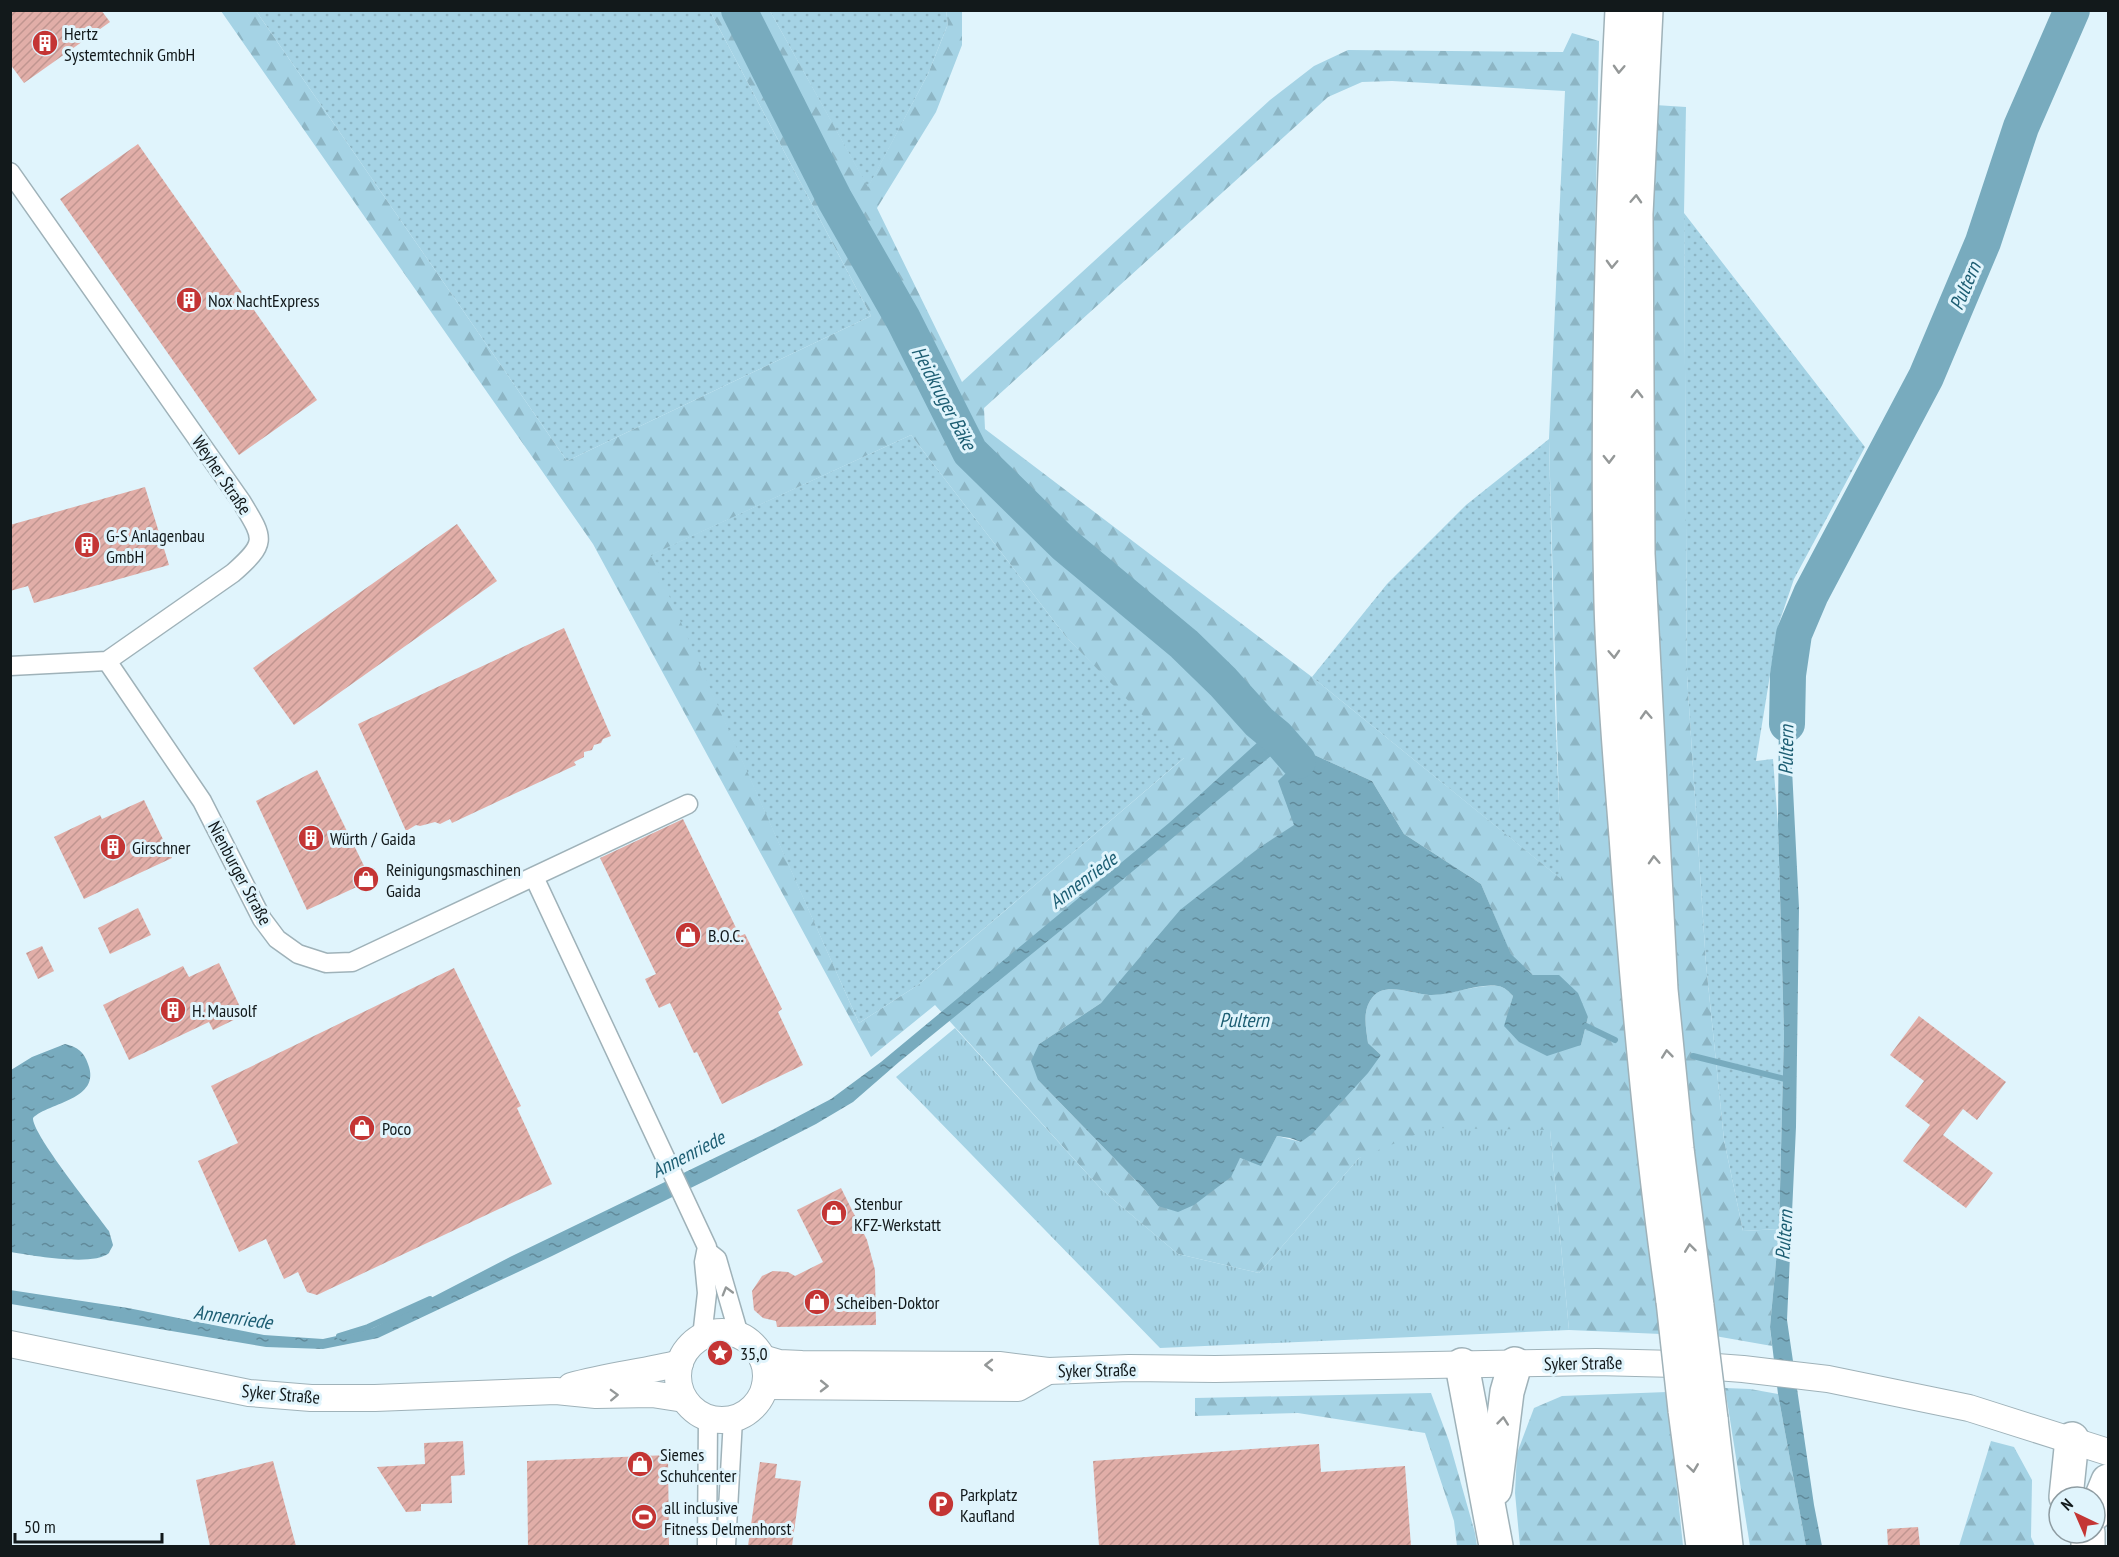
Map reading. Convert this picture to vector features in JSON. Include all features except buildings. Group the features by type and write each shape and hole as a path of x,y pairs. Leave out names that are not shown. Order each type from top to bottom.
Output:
{"highway":[{"path":"1622,10 1608,435 1612,615 1620,778 1629,894 1654,1151 1685,1304"},
{"path":"1646,10 1636,214 1638,554 1661,990 1677,1149 1685,1304 1698,1414 1703,1546"},
{"path":"1494,1534 1507,1392 1515,1364"},
{"path":"1461,1365 1494,1534"},
{"path":"1698,1414 1726,1546"},
{"path":"2067,1485 2072,1439"}],"main road":[{"path":"727,1332 739,1335 753,1344 766,1367 765,1386 761,1397 744,1415 720,1418 694,1410 684,1399 679,1381 680,1363 689,1348 702,1337 714,1333 727,1332"},
{"name":"Syker Straße","path":"10,1344 249,1393 311,1398 375,1398 556,1390 596,1395 652,1394 684,1399"},
{"name":"Syker Straße","path":"762,1358 779,1363 999,1365 1048,1371 1636,1362 1743,1369 1828,1379 1969,1408 2109,1452"},
{"name":"Syker Straße","path":"556,1390 597,1378 650,1371 680,1363"},
{"name":"Syker Straße","path":"765,1386 1018,1388 1048,1371"}],"street":[{"name":"Weyher Straße","path":"10,172 235,492 257,527 259,544 252,556 233,573 108,661"},
{"path":"10,666 108,661"},
{"name":"Nienburger Straße","path":"108,661 202,801 262,919 277,939 298,954 326,963 352,962 688,804"},
{"path":"534,877 702,1235 707,1251 704,1262 707,1293 702,1337"},
{"path":"707,1251 717,1259 739,1335"},
{"path":"707,1546 720,1418"},
{"path":"720,1418 726,1546"}],"green space":[{"path":"221,11 256,11 567,461 871,316 710,11 735,11 832,201 889,299 950,421 957,418 891,292 839,201 742,11 770,11 868,187 928,74 948,24 946,11 962,11 962,45 936,112 877,208 962,382 1270,100 1314,66 1348,50 1563,52 1572,33 1599,41 1593,432 1595,588 1602,750 1615,917 1661,1334 1569,1330 1550,1130 1359,1158 1259,1273 1178,1254 1102,1190 935,1005 871,1057 593,544","holes":["1392,81 1565,91 1549,439 1561,879 1312,677 985,429 984,408 1328,97 1362,82","911,435 1067,638 1184,758 918,985 859,1023 651,555","1310,753 1372,781 1404,834 1481,884 1511,955 1588,1017 1581,1045 1505,1026 1513,996 1500,987 1489,986 1429,995 1384,990 1372,998 1367,1008 1366,1020 1368,1043 1381,1055 1301,1142 1277,1136 1261,1165 1240,1158 1158,1206 1038,1080 1039,1044 1101,1003 1238,866 1260,847 1295,825"]},
{"path":"256,11 710,11 871,316 567,461"},
{"path":"770,11 946,11 948,24 928,74 868,188"},
{"path":"1655,105 1686,107 1684,213 1687,676 1706,964 1724,1140 1743,1231 1779,1229 1770,1327 1772,1346 1715,1336 1682,1039 1666,832 1651,570 1649,346"},
{"path":"1684,213 1865,447 1794,579 1778,626 1756,761 1773,759 1778,825 1784,1033 1779,1229 1743,1231 1724,1140 1706,964 1687,676"},
{"path":"911,435 1067,638 1185,757 918,985 859,1023 650,555"},
{"path":"1549,439 1555,706 1562,880 1312,677 1387,584 1466,505"},
{"path":"955,1028 1102,1190 1178,1254 1259,1273 1359,1158 1432,1128 1550,1130 1569,1330 1160,1348 896,1077"},
{"path":"1725,1388 1750,1389 1778,1394 1806,1546 1750,1546"},
{"path":"1667,1392 1683,1546 1520,1546 1515,1493 1517,1453 1534,1408 1562,1396"},
{"path":"1431,1393 1449,1441 1477,1546 1457,1546 1454,1521 1425,1433 1298,1413 1195,1416 1195,1398"},
{"path":"1991,1441 2014,1447 2032,1480 2031,1537 2035,1546 1959,1546"}],"water":[{"path":"1788,675 1793,699 1792,769 1799,908 1796,1127 1787,1320 1822,1546 1806,1546 1778,1394 1770,1327 1779,1229 1784,1033 1778,825 1779,701"},
{"path":"1270,731 1284,745 853,1102 816,1124 711,1178 378,1338 323,1349 266,1347 11,1304 10,1290 128,1308 264,1335 323,1339 373,1328 512,1256 831,1099 881,1062 1169,823"},
{"name":"Pultern","path":"1310,753 1372,781 1404,834 1481,884 1511,954 1533,975 1559,975 1578,993 1588,1017 1581,1045 1547,1056 1519,1042 1504,1026 1513,996 1500,987 1481,986 1438,995 1384,990 1377,993 1369,1003 1366,1020 1368,1043 1381,1055 1368,1073 1312,1134 1301,1142 1277,1136 1261,1166 1240,1158 1231,1177 1194,1205 1178,1212 1158,1206 1038,1080 1031,1061 1039,1044 1101,1003 1180,910 1260,847 1294,825 1278,781 1298,761"},
{"path":"65,1044 77,1048 85,1056 90,1076 88,1085 81,1093 33,1118 35,1127 53,1156 109,1231 113,1245 109,1253 90,1259 61,1259 11,1252 11,1070 32,1057"}],"waterway":[{"name":"Heidkruger Bäke","path":"739,10 835,200 903,319 970,452 1065,545 1184,644 1298,761"},
{"name":"Pultern","path":"1787,724 1788,675 1794,634 1811,594 1926,377 1983,242 2021,127 2072,10"},
{"path":"1586,1026 1615,1040"},
{"path":"1693,1056 1789,1080"},
{"name":"Annenriede","path":"339,1336 368,1327 430,1299"}],"place":[{"name":"Hertz Systemtechnik GmbH","path":"45,43"},
{"name":"Nox NachtExpress","path":"189,300"},
{"name":"G-S Anlagenbau GmbH","path":"87,545"},
{"name":"Würth / Gaida","path":"311,838"},
{"name":"Girschner","path":"113,847"},
{"name":"Reinigungsmaschinen Gaida","path":"366,879"},
{"name":"B.O.C.","path":"688,935"},
{"name":"H. Mausolf","path":"173,1010"},
{"name":"Poco","path":"362,1128"},
{"name":"Stenbur KFZ-Werkstatt","path":"834,1213"},
{"name":"Scheiben-Doktor","path":"817,1302"},
{"name":"35,0","path":"720,1353"},
{"name":"Siemes Schuhcenter","path":"640,1464"},
{"name":"Parkplatz Kaufland","path":"941,1504"},
{"name":"all inclusive Fitness Delmenhorst","path":"644,1517"}]}
